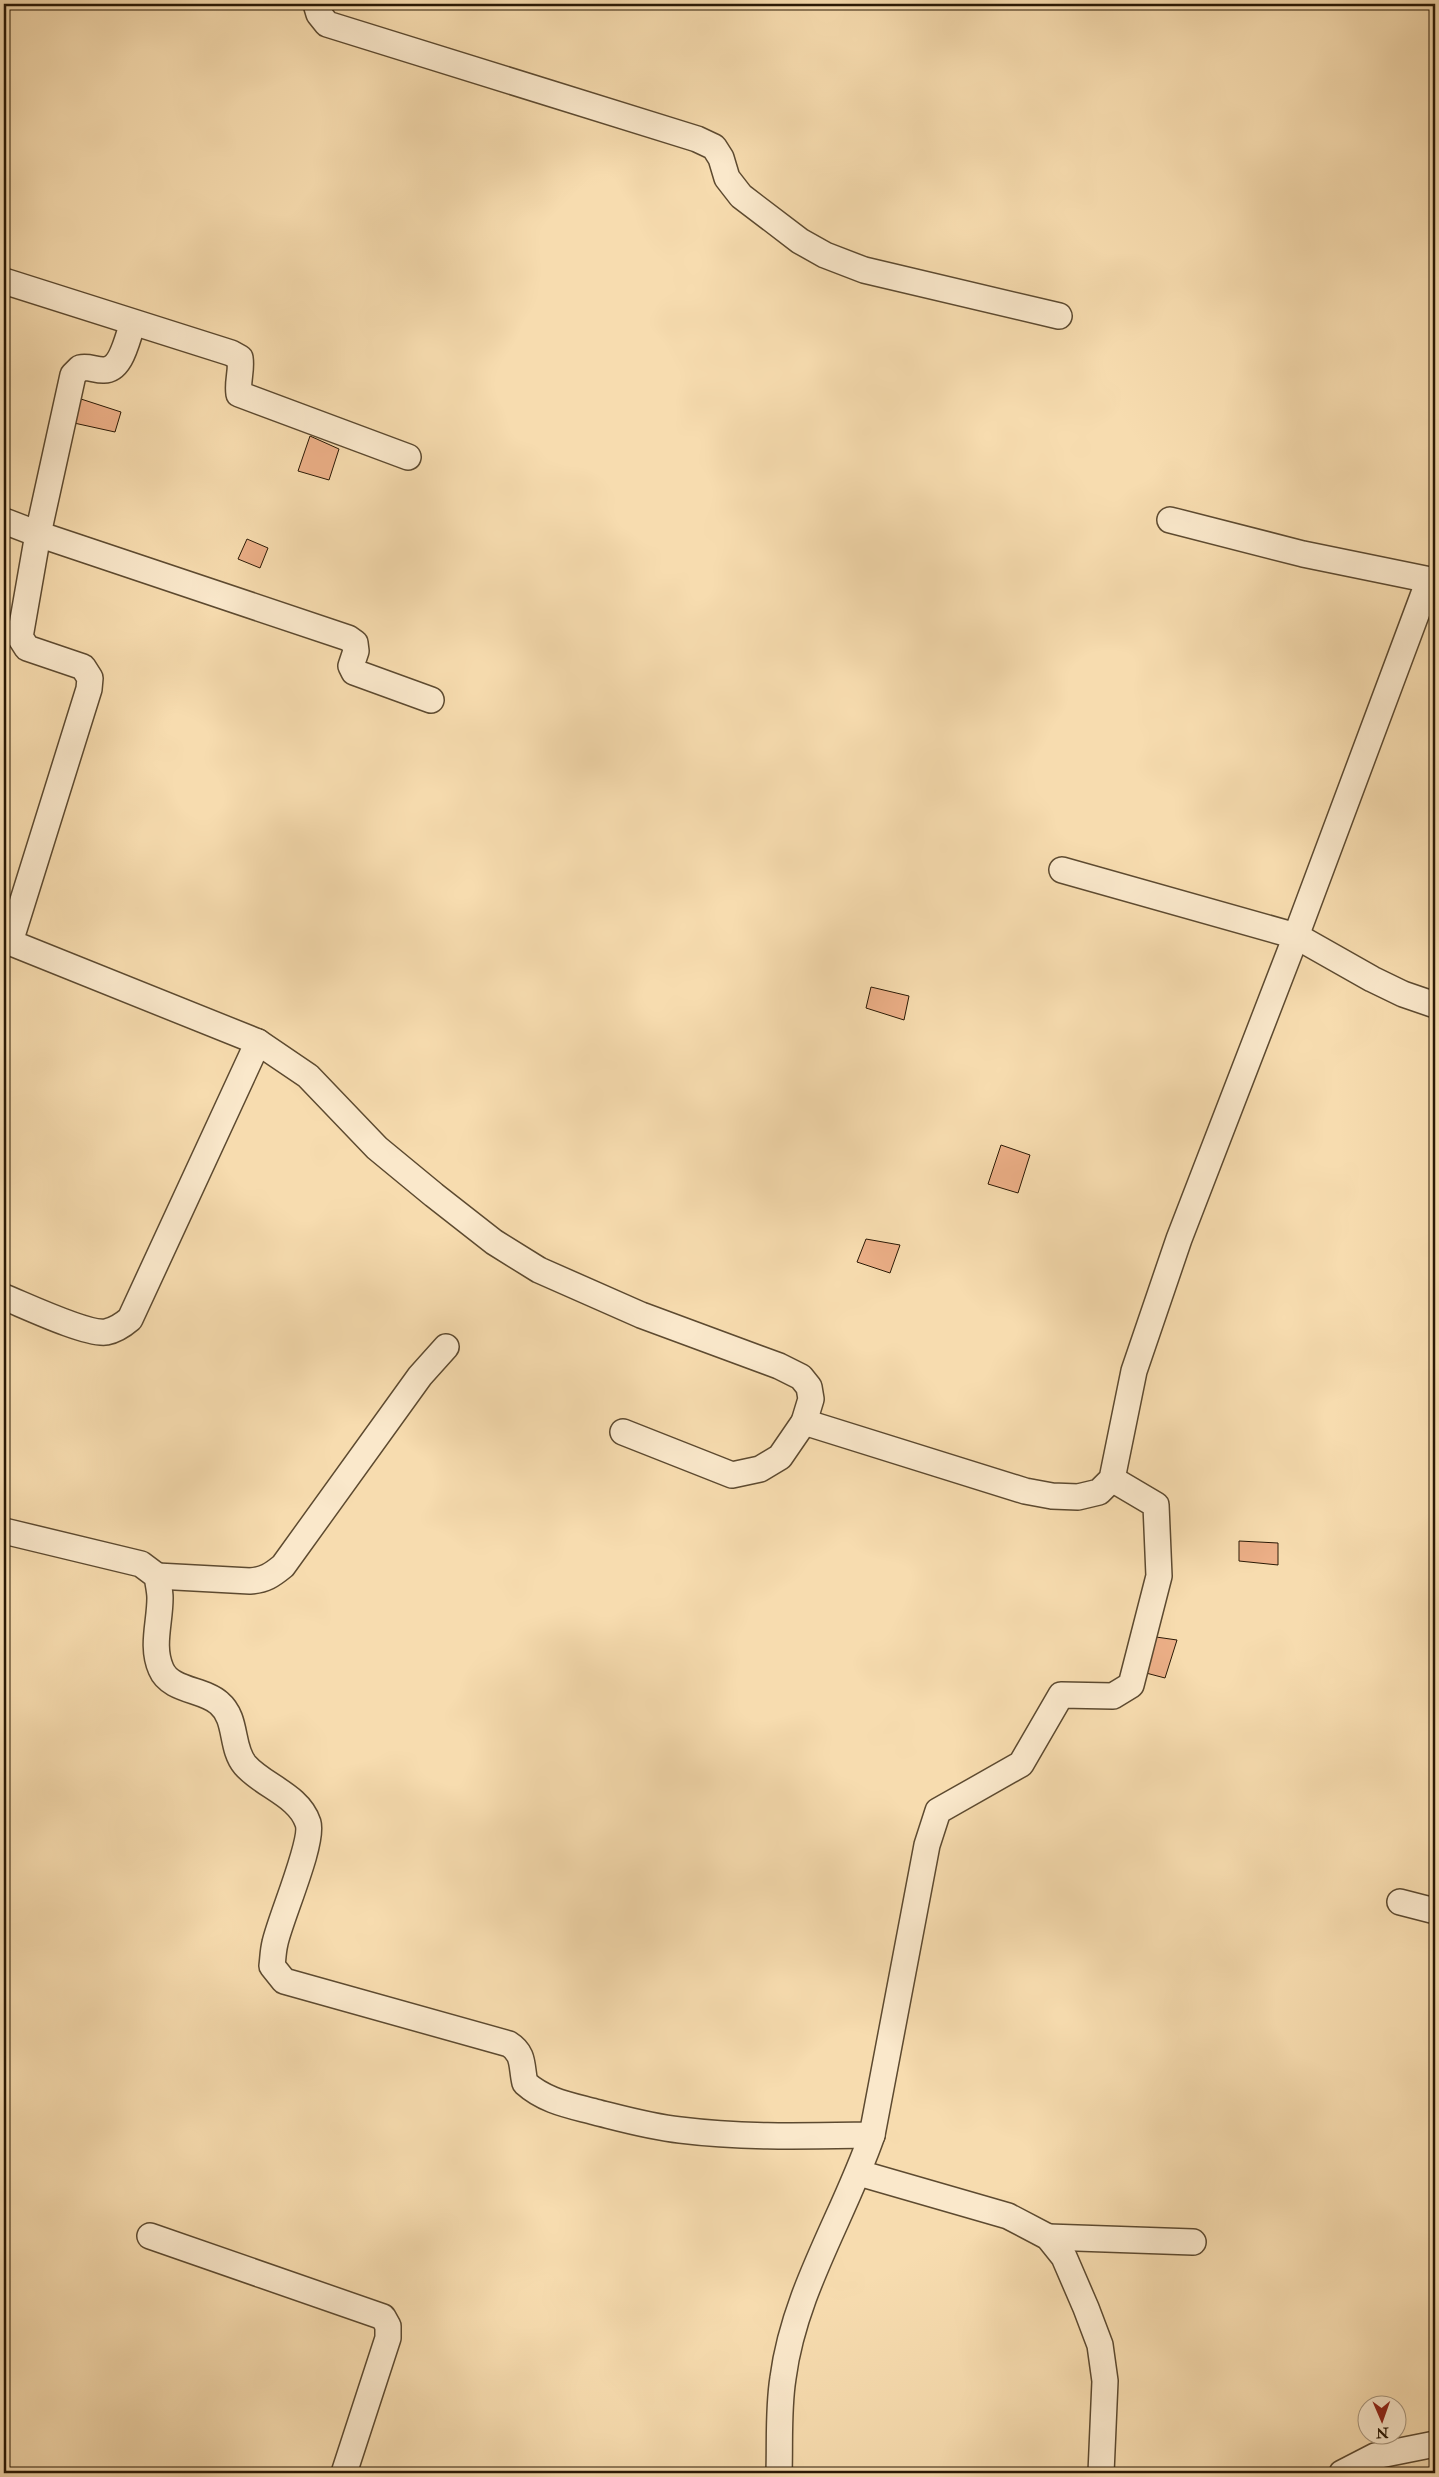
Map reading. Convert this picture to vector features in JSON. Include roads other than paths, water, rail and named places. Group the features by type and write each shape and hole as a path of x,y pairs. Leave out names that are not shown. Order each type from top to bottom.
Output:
{"street":[{"path":"316,4 319,14 327,24 697,139 714,147 721,158 727,178 741,196 800,242 825,255 864,270 1059,316"},
{"path":"4,281 231,353 240,358 242,367 238,387 240,394 408,457"},
{"path":"133,323 117,366 110,370 88,366 80,368 73,375 38,534 20,637 27,648 83,667 90,678 90,689 7,941 258,1042 308,1076 377,1148 494,1242 539,1270 641,1315 779,1366 801,1377 809,1387 811,1399 804,1422 780,1456 760,1469 732,1476 623,1432"},
{"path":"804,1422 1025,1490 1052,1496 1078,1497 1098,1492 1112,1479 1134,1371 1179,1239 1432,580 1304,554 1170,520"},
{"path":"4,521 348,638 355,643 356,651 351,666 354,672 431,700"},
{"path":"1062,870 1296,936 1372,979 1404,994 1435,1005"},
{"path":"4,1297 85,1328 105,1332 121,1327 130,1319 258,1042"},
{"path":"4,1531 141,1564 157,1576 250,1581 264,1580 283,1566 420,1376 446,1347"},
{"path":"779,2473 782,2378 792,2335 804,2297 859,2173 872,2135 927,1846 938,1810 1021,1764 1061,1695 1113,1696 1131,1685 1159,1576 1156,1505 1112,1479"},
{"path":"157,1576 160,1598 155,1654 162,1672 176,1684 219,1702 232,1719 236,1744 244,1763 257,1776 299,1806 309,1824 306,1844 274,1943 272,1966 284,1981 509,2044 518,2050 522,2058 525,2083 536,2093 554,2101 643,2124 688,2131 748,2136 872,2135"},
{"path":"1400,1902 1435,1911"},
{"path":"859,2173 1008,2216 1048,2237 1064,2257 1100,2345 1105,2381 1101,2473"},
{"path":"150,2236 383,2317 388,2326 388,2338 344,2473"},
{"path":"1048,2237 1193,2242"},
{"path":"1342,2473 1375,2456 1435,2444"}]}
